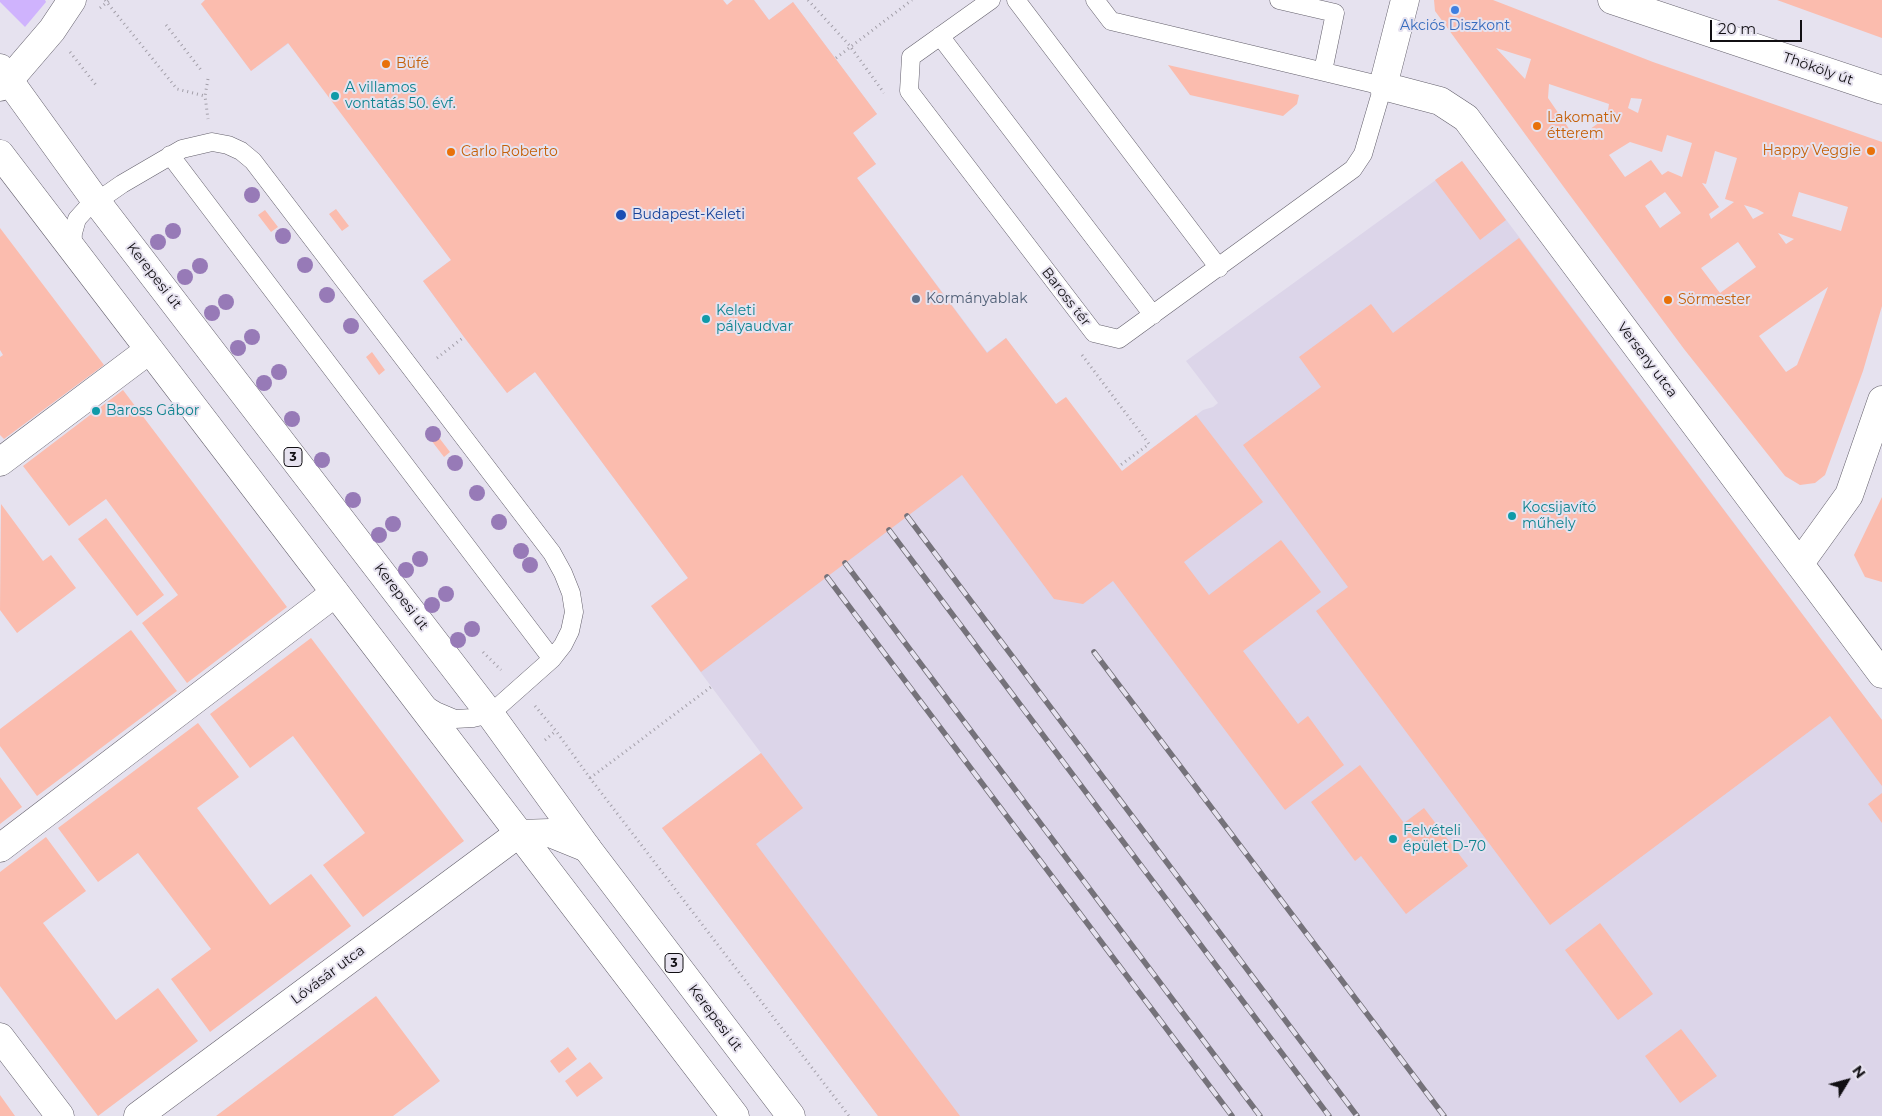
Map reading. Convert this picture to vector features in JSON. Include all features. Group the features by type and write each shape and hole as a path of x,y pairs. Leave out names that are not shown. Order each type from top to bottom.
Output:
{"main road":[{"path":"3,78 52,30 72,0"},
{"name":"Baross tér","path":"1383,86 1405,0"},
{"name":"Thököly út","path":"1612,0 1882,90"},
{"name":"Kerepesi út","path":"3,78 490,714 587,848 791,1116"},
{"name":"Verseny utca","path":"1383,86 1440,101 1466,118 1882,674"},
{"path":"0,154 735,1116"},
{"path":"0,462 149,350"},
{"path":"1800,563 1850,495 1882,400"},
{"path":"0,848 335,593"},
{"path":"518,834 550,833 587,848"},
{"name":"Lóvásár utca","path":"138,1116 518,834"},
{"path":"0,1037 60,1116"}],"lane":[{"name":"Baross tér","path":"991,0 912,57 909,91 1094,333 1119,339 1353,169 1363,154 1383,86"},
{"path":"1016,0 1219,268"},
{"path":"1096,0 1111,21 1383,86"},
{"path":"1279,0 1335,13 1323,71"},
{"path":"940,36 1153,315"},
{"path":"72,250 73,233 77,219 96,201 182,149 212,142 228,145 241,151 253,161 552,553 571,593 574,612 570,631 563,645 552,659 490,714 473,718 455,719 436,711 415,698"},
{"path":"170,155 552,659"}],"path":[{"path":"105,0 177,88 205,96"},
{"path":"836,58 912,0"},
{"path":"166,25 201,70"},
{"path":"52,30 96,85"},
{"path":"208,79 205,96 212,142"},
{"path":"436,358 464,338"},
{"path":"1077,349 1149,444 1118,467"},
{"path":"590,778 711,687"},
{"path":"519,688 556,731 849,1116"}],"shaded area":[{"path":"0,0 45,0 46,2 25,27"},
{"path":"205,0 723,0 727,5 733,0 754,0 769,20 793,2 877,114 853,133 876,164 857,178 987,352 1006,338 1106,470 1122,471 1203,410 1213,407 1218,403 1186,361 1462,161 1882,720 1882,1116 878,1116 662,828 761,753 651,606 688,578 535,372 507,393 464,337 423,281 451,260 289,43 251,71 201,4"}],"building":[{"name":"Keleti pályaudvar","path":"205,0 723,0 727,5 733,0 754,0 769,20 793,2 877,114 853,133 876,164 857,178 987,353 1006,338 1056,404 1066,397 1122,471 1196,415 1263,502 1184,562 1209,595 1281,540 1321,592 1243,651 1298,724 1308,716 1344,765 1285,810 1113,581 1083,604 1054,599 962,475 701,672 651,606 688,578 535,372 507,393 464,337 423,281 451,260 288,43 251,71 201,4"},
{"path":"1434,0 1493,0 1653,62 1882,142 1882,306 1863,371 1825,475 1815,483 1800,485 1785,476 1684,349 1435,11","holes":["1496,48 1531,59 1525,79","1549,84 1609,104 1607,117 1576,139 1548,98","1631,98 1642,99 1638,113 1628,108","1667,135 1692,143 1682,177 1668,171 1662,175 1651,160 1625,177 1609,155 1630,142 1662,152","1715,151 1737,158 1725,199 1734,202 1711,219 1709,214 1719,207 1702,183 1706,184","1665,192 1681,213 1660,228 1645,206","1799,192 1848,207 1841,231 1792,216","1744,205 1764,213 1753,219","1778,233 1794,239 1786,244","1738,242 1756,267 1720,293 1701,268","1828,287 1797,365 1786,372 1759,336"]},
{"path":"1777,0 1882,0 1882,38"},
{"path":"1168,65 1299,95 1297,104 1283,116 1190,95"},
{"path":"1462,161 1506,220 1480,240 1435,180"},
{"path":"336,209 349,226 342,231 329,214"},
{"path":"265,210 278,227 271,232 258,215"},
{"path":"0,228 104,365 4,439 0,435 0,357 3,355 0,350"},
{"name":"Kocsijavító műhely","path":"1519,238 1882,720 1882,786 1830,716 1550,925 1316,611 1348,587 1243,445 1321,387 1299,357 1371,304 1393,333"},
{"path":"372,352 385,370 379,375 366,357"},
{"path":"123,390 287,607 187,683 142,623 178,595 106,499 69,526 23,466"},
{"path":"437,435 450,452 444,457 431,440"},
{"path":"1882,497 1882,582 1865,577 1854,555"},
{"path":"1,504 43,561 51,555 76,588 17,633 0,610"},
{"path":"106,518 164,595 137,616 78,539"},
{"path":"131,630 177,691 37,796 0,746 0,729"},
{"path":"311,638 464,841 363,917 323,865 365,833 293,736 250,768 210,714"},
{"path":"198,723 239,777 197,808 270,905 311,874 351,926 210,1032 171,979 211,949 138,853 98,882 58,828"},
{"path":"761,753 803,808 756,844 960,1116 878,1116 662,828"},
{"name":"Felvételi épület D-70","path":"1360,765 1404,823 1424,808 1468,866 1406,914 1361,856 1355,861 1311,802"},
{"path":"0,777 22,807 0,824"},
{"path":"1882,793 1882,823 1868,804"},
{"path":"46,837 86,891 43,923 116,1020 158,988 198,1041 98,1116 0,986 0,872"},
{"path":"1600,923 1653,994 1618,1020 1565,950"},
{"path":"376,996 440,1081 393,1116 216,1116"},
{"path":"1681,1029 1717,1076 1680,1103 1645,1056"},
{"path":"568,1047 577,1059 559,1073 550,1061"},
{"path":"590,1062 603,1078 577,1097 565,1081"},
{"path":"0,1095 15,1116 0,1116"}],"railway":[{"path":"907,516 1357,1116"},
{"path":"889,530 1329,1116"},
{"path":"845,563 1260,1116"},
{"path":"827,577 1232,1116"},
{"path":"1094,652 1444,1116"}],"place":[{"name":"Akciós Diszkont","path":"1455,10"},
{"name":"Büfé","path":"386,64"},
{"name":"A villamos vontatás 50. évf.","path":"335,96"},
{"name":"Lakomativ étterem","path":"1537,126"},
{"name":"Happy Veggie","path":"1871,151"},
{"name":"Carlo Roberto","path":"451,152"},
{"name":"Budapest-Keleti","path":"621,215"},
{"name":"Kormányablak","path":"916,299"},
{"name":"Sörmester","path":"1668,300"},
{"name":"Keleti pályaudvar","path":"706,319"},
{"name":"Baross Gábor","path":"96,411"},
{"name":"Kocsijavító műhely","path":"1512,516"},
{"name":"Felvételi épület D-70","path":"1393,839"}]}
